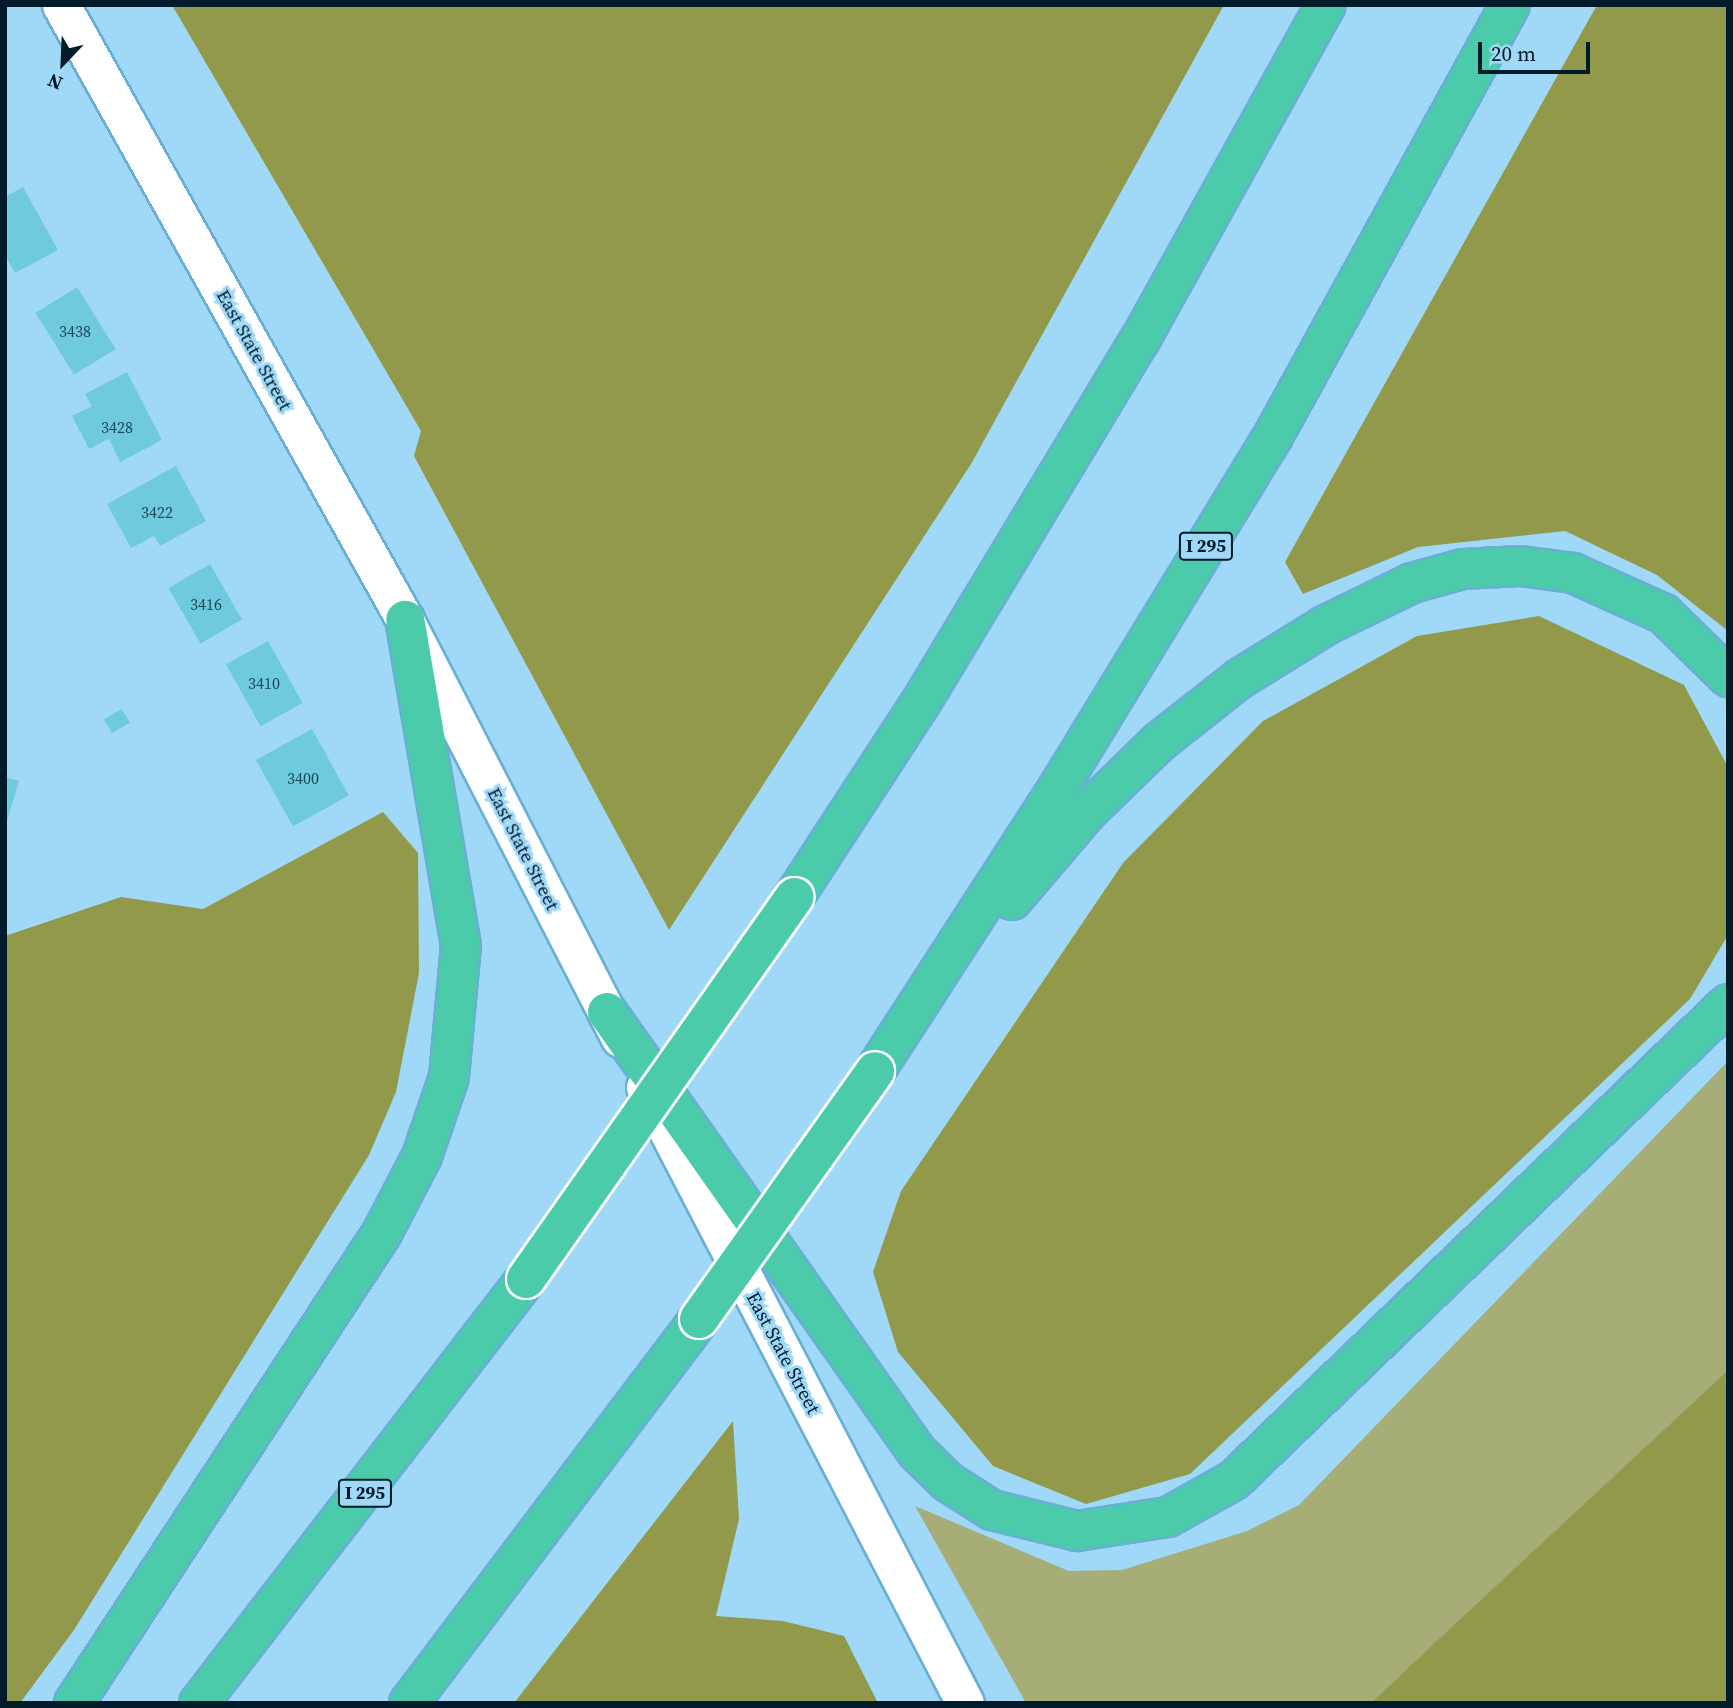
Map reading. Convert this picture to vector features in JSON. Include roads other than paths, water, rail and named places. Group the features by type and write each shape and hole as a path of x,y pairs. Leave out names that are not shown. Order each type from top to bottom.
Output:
{"highway":[{"name":"I 295","path":"199,1703 526,1279 793,898 928,692 1140,340 1326,5"},
{"name":"I 295","path":"409,1703 599,1458 875,1071 1053,797 1272,438 1510,5"},
{"path":"875,1071 1078,822 1159,742 1239,679 1326,625 1412,583 1463,569 1520,566 1573,573 1664,614 1728,677"},
{"path":"74,1703 382,1233 422,1156 449,1077 461,946 405,620"},
{"path":"607,1012 917,1452 948,1482 992,1510 1077,1531 1168,1517 1234,1480 1728,1004"}],"street":[{"name":"East State Street","path":"61,5 405,620 965,1703"}]}
